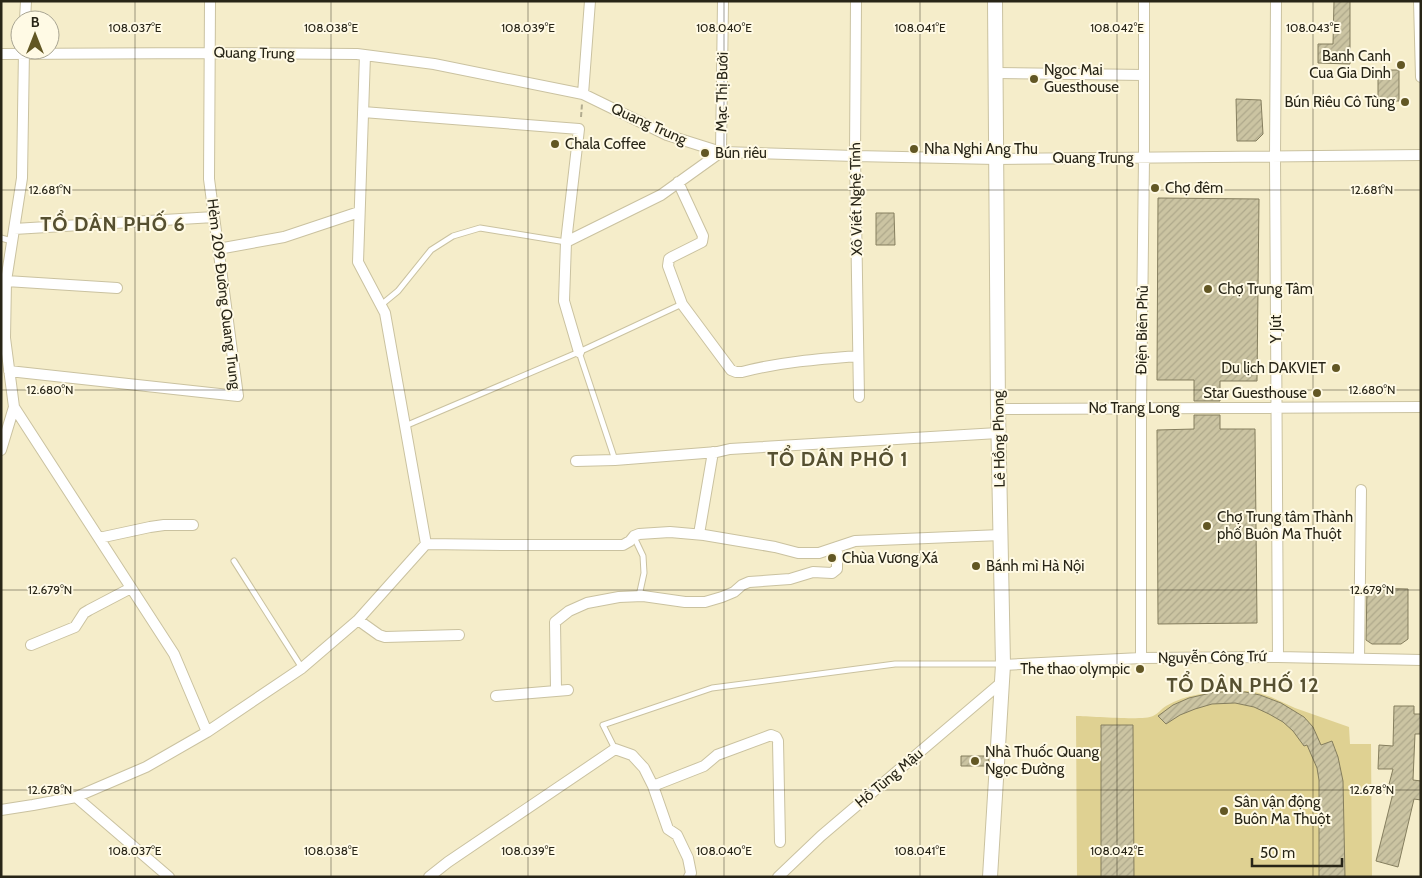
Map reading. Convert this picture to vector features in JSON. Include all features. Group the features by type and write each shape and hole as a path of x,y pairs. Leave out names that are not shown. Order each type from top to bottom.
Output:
{"street":[{"name":"Hẻm 209 Đường Quang Trung","path":"9,371 238,396 209,179 210,1"},
{"path":"583,94 590,1"},
{"name":"Mạc Thị Bưởi","path":"720,152 723,1"},
{"name":"Xô Viết Nghệ Tĩnh","path":"856,1 855,156 858,396"},
{"name":"Lê Hồng Phong","path":"990,877 1003,664 998,433 995,1"},
{"name":"Điện Biên Phủ","path":"1142,658 1141,408 1144,1"},
{"name":"Y Jút","path":"1276,1 1278,657"},
{"path":"1419,1 1421,77"},
{"name":"Quang Trung","path":"60,52 365,55 434,64 583,94 667,135 720,152 996,159 1421,155"},
{"path":"365,55 358,262 385,313 426,544"},
{"path":"1,450 14,407 3,338 6,281 22,178 24,60"},
{"path":"996,73 1144,75"},
{"path":"363,112 579,129 566,242 564,301 579,352"},
{"path":"566,242 661,195 720,152"},
{"path":"678,182 703,236 702,242 669,259 668,266 682,304 731,370 742,372 783,363 858,356"},
{"path":"218,249 284,237 360,212"},
{"path":"14,229 214,217"},
{"path":"6,281 117,288"},
{"path":"14,407 174,654 208,732"},
{"name":"Nơ Trang Long","path":"998,409 1421,407"},
{"path":"576,461 615,460 730,449 998,433"},
{"path":"698,534 713,452"},
{"path":"1359,659 1361,490"},
{"path":"99,538 150,526 193,525"},
{"path":"1,810 76,797 146,767 208,732 302,668 358,620 426,544 623,544 639,534 670,532 698,534 775,547 798,553 819,553 855,541 1001,535"},
{"path":"556,690 555,622 568,611 587,603 619,597 638,596 685,602 705,602 734,592 749,582 790,579 813,572 832,572 836,569 837,547"},
{"path":"31,645 75,627 84,613 131,588"},
{"path":"358,620 379,635 385,637 459,634"},
{"name":"Nguyễn Công Trứ","path":"1003,664 1142,658 1278,657 1421,660"},
{"name":"Hồ Tùng Mậu","path":"780,876 821,836 1002,682"},
{"path":"496,696 568,690"},
{"path":"653,786 704,766 717,755 771,736 776,737 778,742 780,842"},
{"path":"429,877 448,862 615,749 632,755 644,768 653,786 668,830 676,836 688,858 691,874 689,877"},
{"path":"76,797 168,876"}],"lane":[{"path":"381,305 398,291 431,250 453,236 480,228 566,242"},
{"path":"1,238 12,241"},
{"path":"405,426 579,352 682,304"},
{"path":"579,352 615,460"},
{"path":"634,536 643,556 644,573 638,596"},
{"path":"234,561 302,668"},
{"path":"615,749 603,726 712,688 895,664 1003,664"}],"path":[{"path":"579,129 583,94"}],"shaded area":[{"name":"Sân vận động Buôn Ma Thuột","path":"1233,691 1252,691 1271,697 1295,708 1349,727 1350,744 1371,744 1372,877 1077,877 1076,716 1148,717 1155,715 1174,702 1190,696"}],"building":[{"path":"1334,1 1350,1 1350,64 1318,63 1318,44 1333,44"},
{"path":"1378,70 1399,70 1399,101 1378,101"},
{"path":"1236,99 1261,100 1263,134 1256,141 1237,141"},
{"name":"Chợ Trung Tâm","path":"1158,198 1259,199 1257,381 1220,381 1220,401 1194,401 1194,380 1157,380"},
{"path":"876,213 894,213 895,245 876,245"},
{"name":"Chợ Trung tâm Thành phố Buôn Ma Thuột","path":"1194,415 1220,415 1220,429 1255,429 1257,623 1158,624 1157,430 1194,429"},
{"path":"1367,588 1408,589 1408,639 1401,644 1372,644 1366,640"},
{"path":"1215,692 1245,692 1260,695 1281,703 1304,717 1313,727 1321,745 1332,741 1338,757 1343,781 1345,877 1319,877 1319,780 1317,768 1307,745 1304,746 1293,731 1283,722 1254,707 1235,703 1212,704 1195,709 1180,715 1166,724 1158,716 1173,705 1189,698"},
{"path":"1394,706 1414,706 1414,714 1421,714 1421,734 1415,734 1413,780 1421,781 1421,800 1414,799 1398,867 1376,861 1393,793 1387,792 1393,769 1378,769 1379,745 1393,746"},
{"path":"1101,725 1133,725 1134,877 1101,877"},
{"name":"Nhà Thuốc Quang Ngọc Đường","path":"961,756 989,756 988,766 961,766"}],"place":[{"name":"Banh Canh Cua Gia Dinh","path":"1401,65"},
{"name":"Ngoc Mai Guesthouse","path":"1034,79"},
{"name":"Bún Riêu Cô Tùng","path":"1405,102"},
{"name":"Chala Coffee","path":"555,144"},
{"name":"Nha Nghi Ang Thu","path":"914,149"},
{"name":"Bún riêu","path":"705,153"},
{"name":"Chợ đêm","path":"1155,188"},
{"name":"Chợ Trung Tâm","path":"1208,289"},
{"name":"Du lịch DAKVIET","path":"1336,368"},
{"name":"Star Guesthouse","path":"1317,393"},
{"name":"Chợ Trung tâm Thành phố Buôn Ma Thuột","path":"1207,526"},
{"name":"Chùa Vương Xá","path":"832,558"},
{"name":"Bánh mì Hà Nội","path":"976,566"},
{"name":"The thao olympic","path":"1140,669"},
{"name":"Nhà Thuốc Quang Ngọc Đường","path":"975,761"},
{"name":"Sân vận động Buôn Ma Thuột","path":"1224,811"}],"district":[{"name":"TỔ DÂN PHỐ 6","path":"113,224"},
{"name":"TỔ DÂN PHỐ 1","path":"838,459"},
{"name":"TỔ DÂN PHỐ 12","path":"1243,685"}]}
